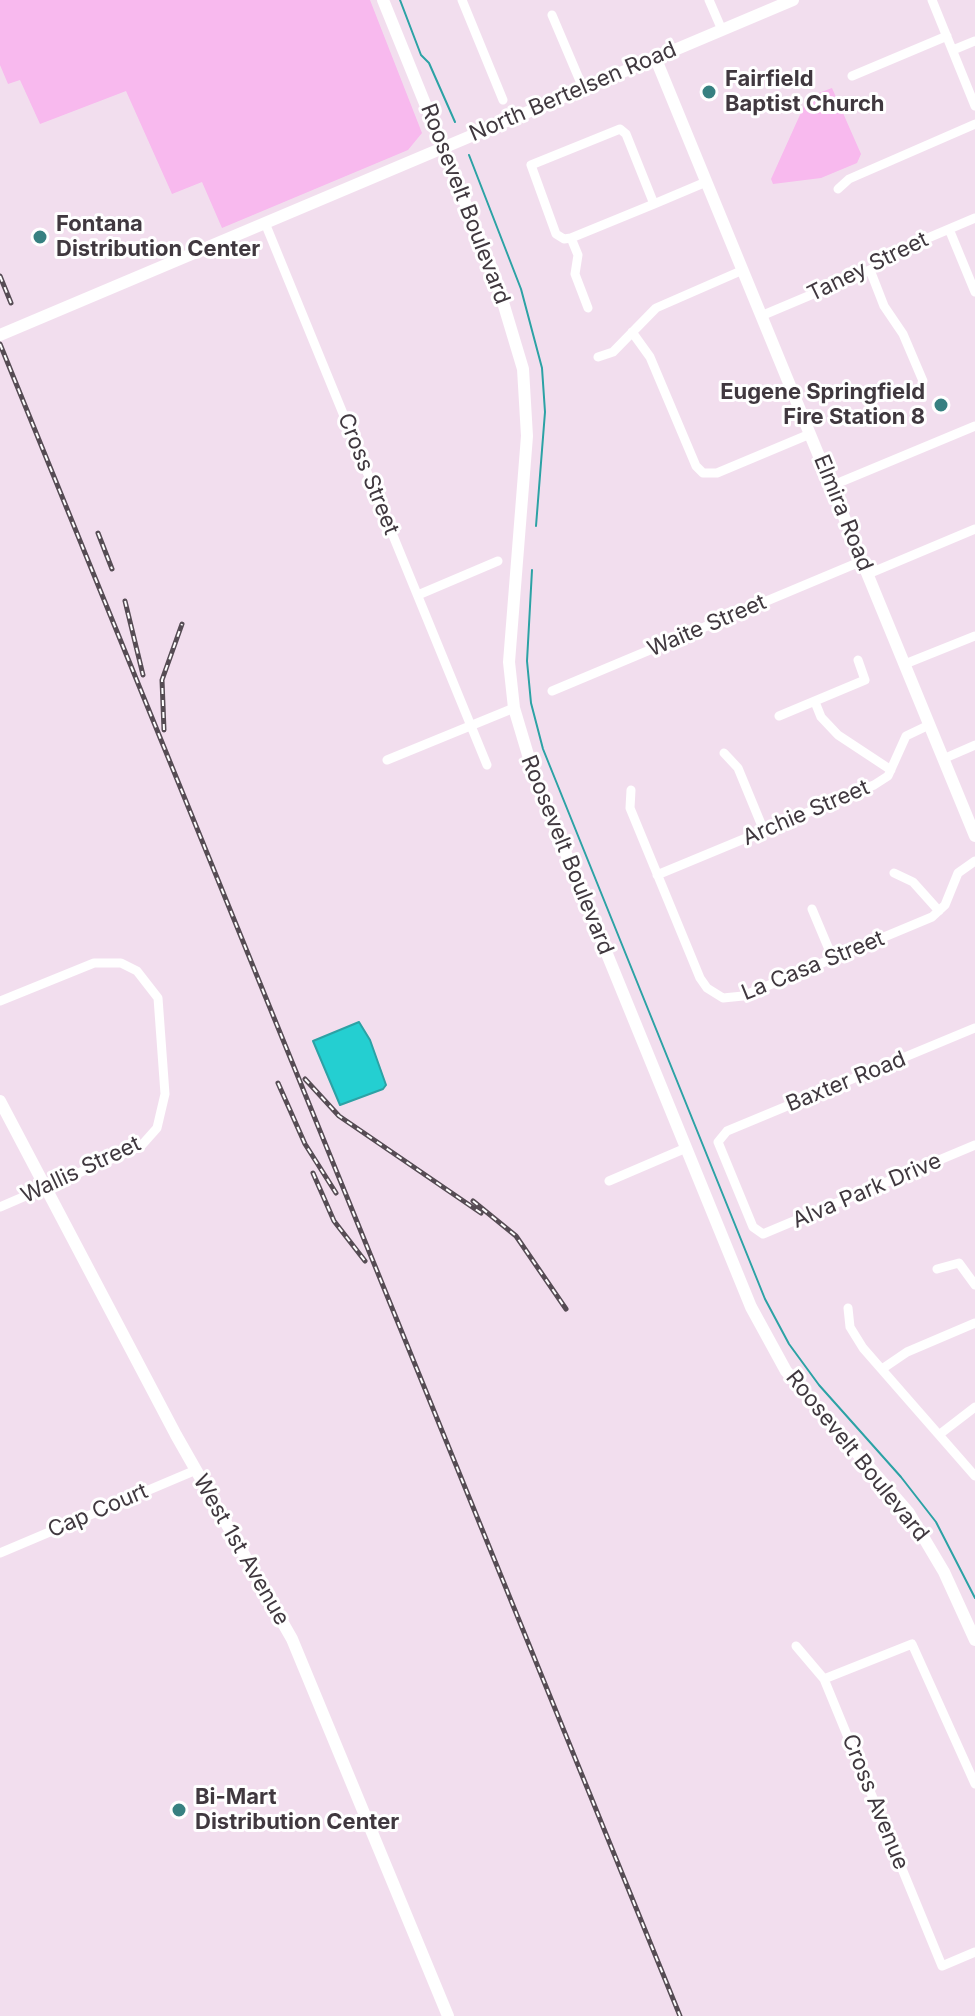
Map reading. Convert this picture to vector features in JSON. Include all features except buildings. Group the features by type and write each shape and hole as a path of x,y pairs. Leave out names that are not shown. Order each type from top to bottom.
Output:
{"street":[{"name":"Roosevelt Boulevard","path":"383,0 497,283 523,369 527,436 509,624 514,708 534,775 767,1340 810,1402 909,1513 944,1572 975,1640"},
{"path":"462,0 503,100"},
{"path":"709,0 722,30"},
{"name":"North Bertelsen Road","path":"0,335 793,0"},
{"path":"932,0 975,106"},
{"path":"552,15 583,88"},
{"path":"852,76 947,36"},
{"path":"953,50 975,41"},
{"name":"Elmira Road","path":"655,57 975,836"},
{"path":"838,189 849,179 975,124"},
{"path":"654,204 626,134 620,129 531,165 531,173 556,234 563,239 571,238 654,204 706,182"},
{"name":"Taney Street","path":"761,316 870,270 902,249 975,218"},
{"name":"Cross Street","path":"265,223 487,765"},
{"path":"949,229 975,292"},
{"path":"571,238 578,255 575,274 588,308"},
{"path":"598,357 613,352 656,308 743,270"},
{"path":"870,270 884,306 903,334 923,381"},
{"path":"632,332 650,357 696,466 703,473 717,473 810,434"},
{"path":"831,486 975,426"},
{"path":"868,574 975,529"},
{"path":"418,595 498,561"},
{"name":"Waite Street","path":"552,691 862,561"},
{"path":"905,664 975,636"},
{"path":"779,716 865,680 858,660"},
{"path":"815,702 821,717 844,739 891,770"},
{"path":"387,760 514,708"},
{"name":"Archie Street","path":"657,875 874,785 891,770 906,736 929,725"},
{"path":"943,759 975,745"},
{"path":"724,753 738,768 764,831"},
{"name":"La Casa Street","path":"631,790 630,808 657,875 700,978 714,994 733,998 743,996 925,921 939,911"},
{"path":"894,873 913,882 939,911 949,898 958,873 975,861"},
{"path":"812,909 833,959"},
{"name":"Wallis Street","path":"0,1001 94,963 121,963 137,971 158,998 165,1094 157,1128 150,1138 129,1153 0,1207"},
{"name":"Baxter Road","path":"759,1234 753,1227 719,1137 975,1028"},
{"name":"West 1st Avenue","path":"0,1101 196,1470 292,1639 448,2016"},
{"name":"Alva Park Drive","path":"759,1234 769,1233 975,1145"},
{"path":"609,1181 686,1148"},
{"path":"937,1269 959,1263 975,1285"},
{"path":"848,1308 855,1338 975,1476"},
{"path":"882,1369 907,1352 975,1323"},
{"path":"940,1434 975,1407"},
{"name":"Cap Court","path":"0,1553 196,1470"},
{"path":"824,1679 907,1644 913,1646 975,1784"},
{"name":"Cross Avenue","path":"796,1646 824,1679 942,1966 975,1952"}],"shaded area":[{"path":"0,0 370,0 422,133 408,150 222,228 202,182 172,194 126,91 40,124 20,80 8,84 0,65"},
{"path":"832,88 861,154 857,163 821,178 773,184 771,179 808,97"}],"water":[{"path":"359,1022 370,1040 386,1085 383,1089 340,1105 313,1041"}],"waterway":[{"path":"400,0 421,55 429,63 455,122"},
{"path":"469,155 521,289 542,368 545,412 536,526"},
{"path":"532,570 527,661 531,703 543,749 765,1299 789,1344 819,1385 901,1477 936,1522 975,1598"}],"railway":[{"path":"0,276 11,303"},
{"path":"0,344 680,2016"},
{"path":"98,533 112,569"},
{"path":"125,601 143,675"},
{"path":"164,730 162,680 182,624"},
{"path":"305,1079 339,1116 481,1213"},
{"path":"278,1083 305,1144 336,1193"},
{"path":"313,1173 334,1221 365,1261"},
{"path":"473,1201 516,1236 566,1309"}],"place":[{"name":"Fairfield Baptist Church","path":"709,92"},
{"name":"Fontana Distribution Center","path":"40,237"},
{"name":"Eugene Springfield Fire Station 8","path":"941,405"},
{"name":"Bi-Mart Distribution Center","path":"179,1810"}]}
